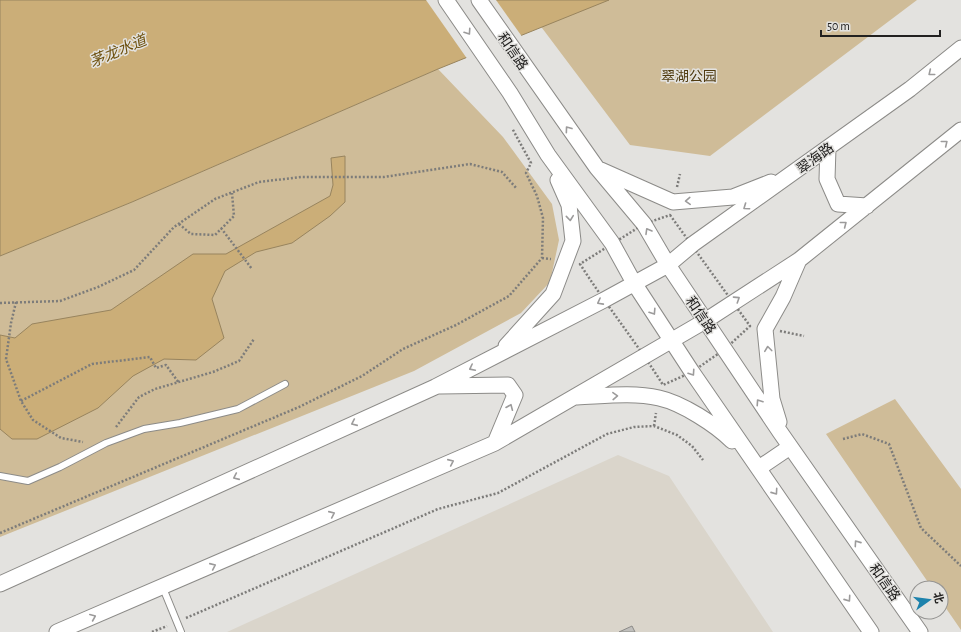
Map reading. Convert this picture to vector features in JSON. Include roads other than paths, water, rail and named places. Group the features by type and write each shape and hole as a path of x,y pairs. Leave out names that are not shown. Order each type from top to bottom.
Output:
{"street":[{"name":"和信路","path":"446,0 510,93 548,155 612,243 634,283 671,341 871,632"},
{"name":"和信路","path":"479,0 532,78 597,168 644,224 668,265 788,444 920,632"},
{"name":"翠海路","path":"0,584 435,387 604,300 668,265 693,244 910,89 961,48"},
{"path":"57,632 163,588 495,443 705,321 799,260 961,130"},
{"path":"828,148 827,179 838,204 866,206"},
{"path":"498,354 553,294 573,241 569,205 548,155"},
{"path":"597,168 673,202 733,197 792,174"},
{"path":"576,397 628,395 660,398 698,415 721,430 758,467 788,444 772,399 766,329 783,297 799,260"},
{"path":"435,387 508,385 515,395 495,443"}],"lane":[{"path":"0,476 28,481 60,467 106,442 144,429 180,423 238,409 286,384"},
{"path":"163,588 181,632"}],"water":[{"name":"茅龙水道","path":"0,0 609,0 438,69 132,202 0,256"},
{"path":"345,156 345,202 330,216 292,243 256,252 225,271 212,299 224,338 196,360 164,359 133,376 98,408 37,439 12,439 0,429 0,335 15,338 32,324 111,310 193,254 226,254 330,196 333,185 331,158"}],"park label":[{"name":"翠湖公园","path":"689,76"}]}
